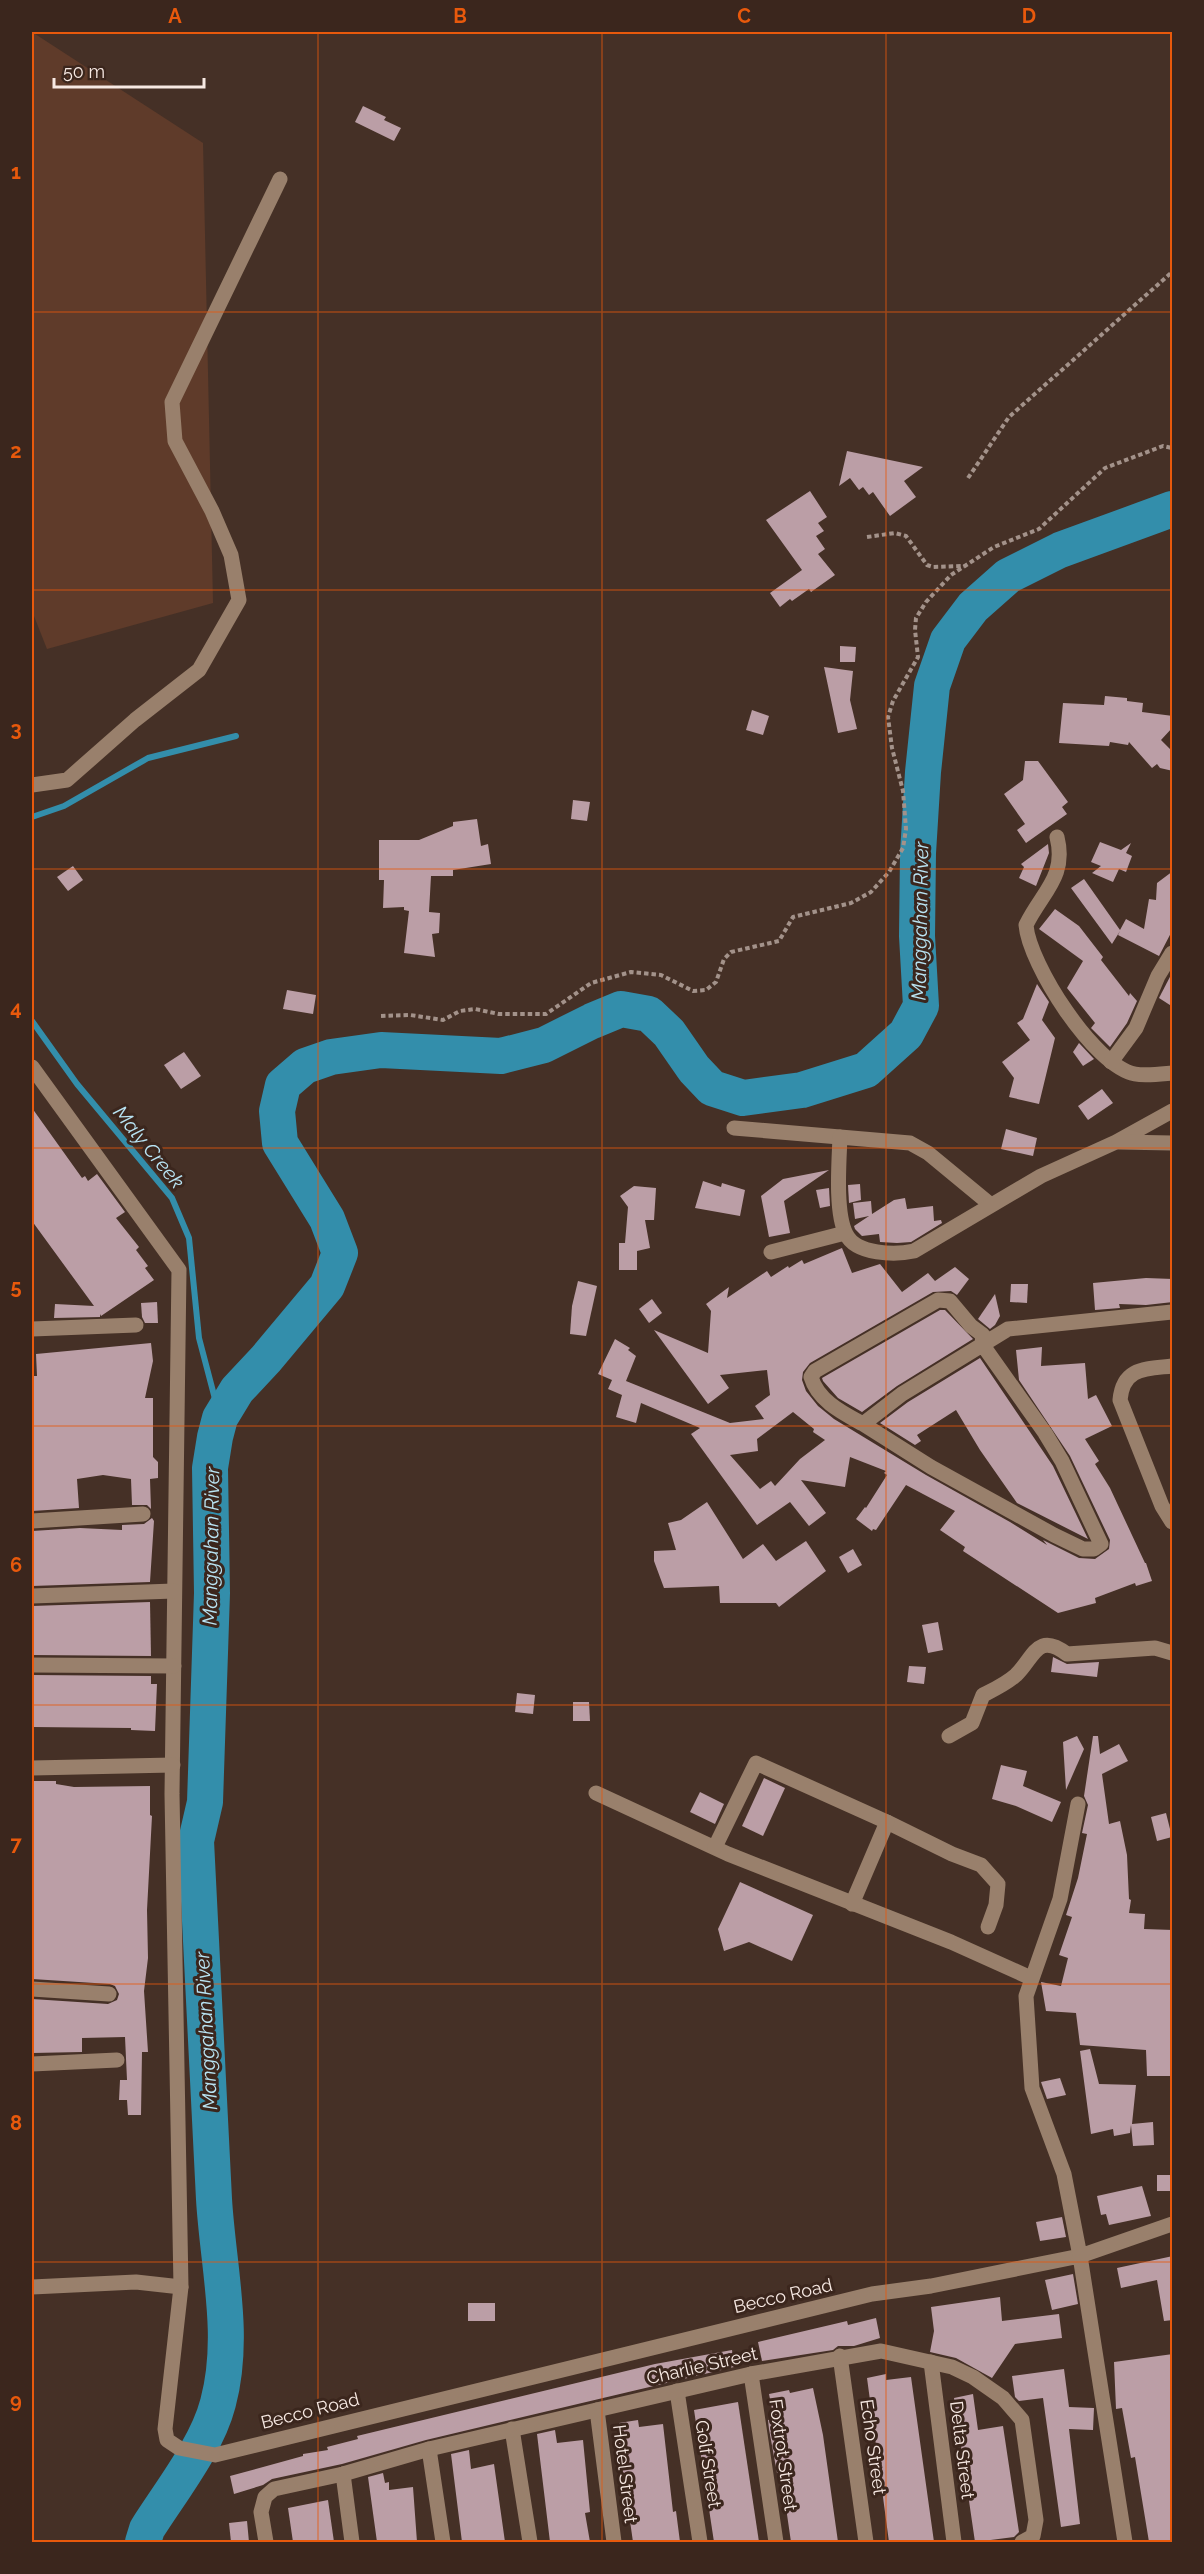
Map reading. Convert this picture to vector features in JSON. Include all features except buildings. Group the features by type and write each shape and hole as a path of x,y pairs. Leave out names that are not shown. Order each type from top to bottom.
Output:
{"street":[{"path":"32,785 68,780 135,720 199,670 238,600 231,555 212,511 174,441 171,402 280,179"},
{"path":"1058,837 1062,854 1055,878 1026,925 1026,933 1034,957 1074,1025 1112,1062 1134,1074 1173,1073"},
{"path":"1112,1062 1136,1028 1158,976 1173,953"},
{"path":"32,1067 179,1270 173,1765 181,2287 136,2282 32,2287"},
{"path":"840,1137 839,1193 845,1233 849,1239 864,1248 882,1254 907,1253 949,1233 1041,1176 1116,1142 1173,1111"},
{"path":"734,1128 910,1143 928,1153 991,1205"},
{"path":"1116,1142 1173,1143"},
{"path":"771,1252 845,1233"},
{"path":"938,1300 950,1301 971,1326 983,1335 982,1344 1045,1433 1062,1461 1101,1544 1094,1549 1083,1549 1054,1535 931,1467 863,1424 832,1406 820,1394 811,1377 815,1371 938,1300"},
{"path":"863,1424 902,1394 1008,1329 1173,1312"},
{"path":"32,1329 136,1325"},
{"path":"1173,1366 1144,1369 1133,1373 1121,1390 1120,1400 1162,1506 1173,1522"},
{"path":"32,1521 143,1514"},
{"path":"32,1596 174,1591"},
{"path":"949,1736 972,1723 983,1695 1005,1684 1018,1672 1034,1650 1046,1645 1057,1647 1067,1654 1155,1648 1173,1653"},
{"path":"32,1665 174,1666"},
{"path":"714,1847 756,1763 952,1854 981,1864 998,1884 996,1905 988,1927"},
{"path":"32,1768 173,1765"},
{"path":"596,1793 714,1847 951,1942 1031,1978"},
{"path":"1078,1804 1059,1899 1048,1938 1026,1996 1032,2088 1064,2174 1080,2256 1125,2542"},
{"path":"852,1904 887,1822"},
{"path":"32,1989 109,1994"},
{"path":"32,2064 117,2060"},
{"name":"Becco Road","path":"181,2287 165,2429 167,2440 179,2448 214,2455 872,2295 931,2286 1080,2256 1173,2224"},
{"name":"Charlie Street","path":"266,2542 261,2512 265,2497 274,2489 343,2474 429,2449 676,2391 840,2356 881,2351 952,2367 973,2377 1003,2398 1022,2420 1036,2520 1028,2539"},
{"name":"Echo Street","path":"840,2356 866,2542"},
{"name":"Delta Street","path":"931,2362 954,2542"},
{"name":"Foxtrot Street","path":"751,2374 776,2542"},
{"name":"Golf Street","path":"676,2391 700,2542"},
{"name":"Hotel Street","path":"597,2410 614,2542"},
{"path":"512,2429 530,2542"},
{"path":"429,2449 443,2542"},
{"path":"343,2474 352,2542"}],"path":[{"path":"968,478 1009,417 1173,272"},
{"path":"381,1016 410,1015 443,1020 460,1011 475,1008 499,1014 546,1014 591,983 631,972 661,975 693,991 706,990 716,982 724,959 731,952 740,948 778,941 793,917 851,903 872,892 889,872 903,848 906,829 903,791 892,748 888,717 893,701 918,657 916,618 938,587 994,547 1039,529 1105,468 1163,446 1173,448"},
{"path":"867,537 901,534 906,536 927,565 933,567 965,566"}],"shaded area":[{"path":"32,32 203,143 213,603 47,649 32,611"}],"waterway":[{"name":"Manggahan River","path":"143,2542 147,2529 197,2452 213,2419 223,2378 226,2352 224,2301 214,2199 196,1841 205,1802 212,1593 210,1468 220,1418 237,1390 327,1286 340,1253 327,1219 280,1143 277,1111 283,1085 305,1066 331,1057 381,1050 501,1056 544,1045 621,1009 649,1014 669,1033 694,1069 712,1088 743,1098 802,1090 866,1070 906,1034 921,1006 917,936 918,853 923,772 932,686 948,640 973,607 1008,576 1060,550 1172,509"},
{"name":"Maly Creek","path":"32,817 64,806 148,758 236,736"},
{"name":"Maly Creek","path":"32,1021 77,1084 172,1198 189,1238 199,1338 220,1418"}]}
